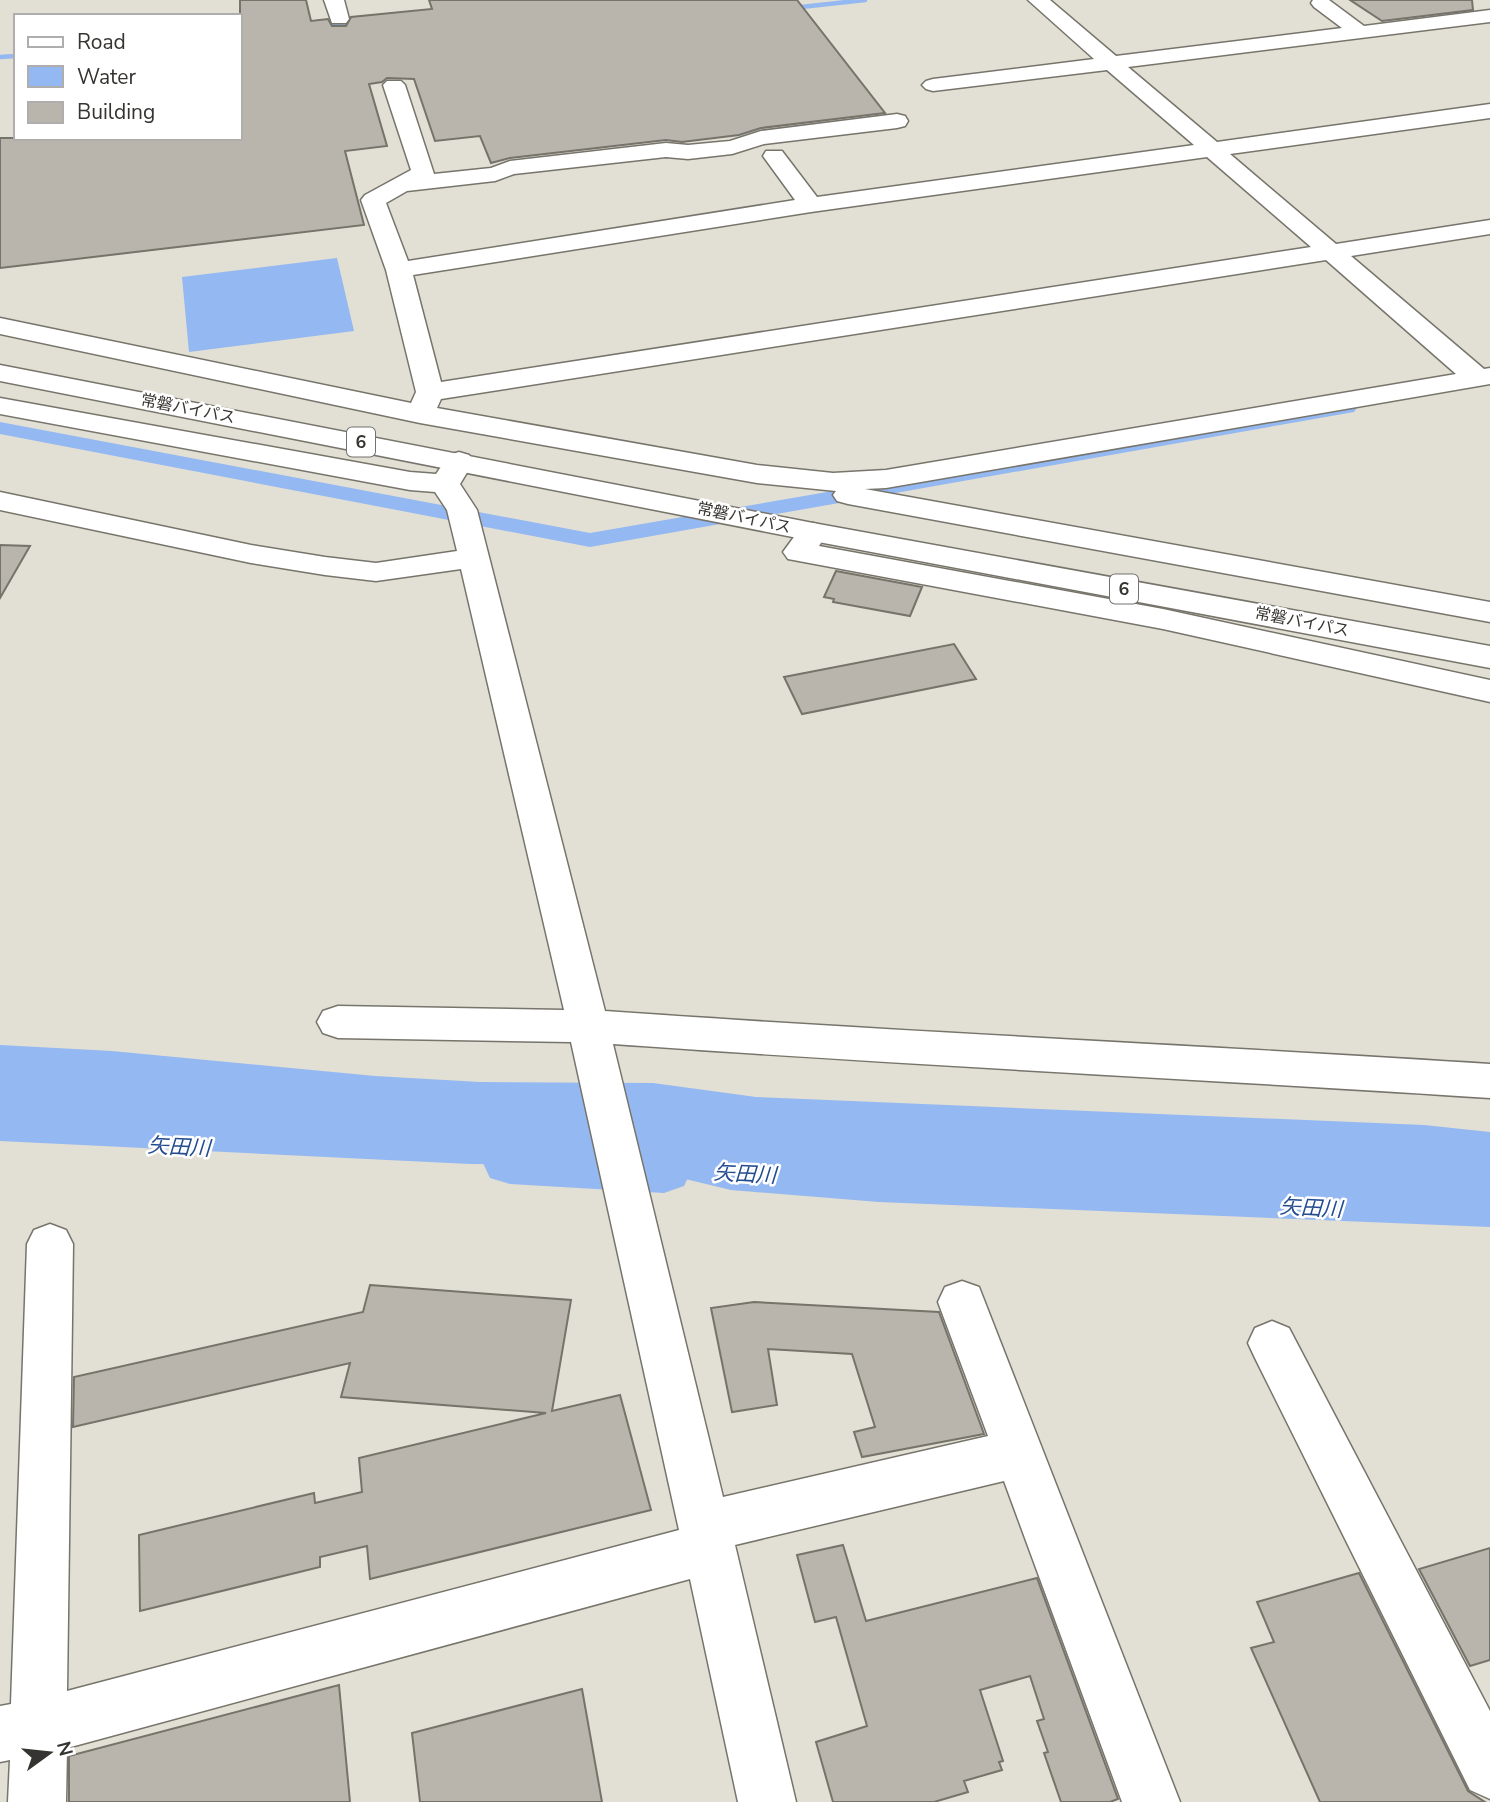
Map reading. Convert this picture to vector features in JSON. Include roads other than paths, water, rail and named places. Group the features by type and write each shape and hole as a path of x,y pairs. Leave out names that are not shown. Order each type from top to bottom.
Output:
{"main road":[{"path":"1038,0 1486,382"},
{"path":"1479,0 1490,2"},
{"path":"1321,4 1360,32"},
{"path":"933,85 1490,16"},
{"path":"394,85 423,173 373,200 399,270 421,413"},
{"path":"399,270 811,205 1490,111"},
{"path":"400,186 495,174 510,168 666,150 688,152 732,147 761,138 897,121"},
{"path":"774,156 811,205"},
{"path":"0,326 421,413 1331,252 1490,227"},
{"name":"常磐バイパス","path":"0,355 421,413 774,501 812,521 1490,657"},
{"name":"常磐バイパス","path":"0,373 452,473 721,513 774,501"},
{"path":"1014,475 1486,382"},
{"path":"774,501 846,482 886,479 1486,382"},
{"path":"0,406 410,481 452,473 631,1203 767,1802"},
{"path":"774,501 852,496 1490,612"},
{"path":"0,501 251,554 376,572 467,532"},
{"path":"812,521 799,552 1163,619 1490,691"},
{"name":"常磐バイパス","path":"812,521 1490,635"},
{"path":"338,1022 588,1030 1184,1061 1490,1082"},
{"path":"37,1802 19,1730 50,1244"},
{"path":"962,1302 1152,1802"},
{"path":"1272,1343 1490,1770"},
{"path":"19,1730 707,1537 1020,1453"}],"water":[{"path":"337,258 354,331 189,352 182,277"},
{"path":"0,1045 112,1051 375,1076 480,1082 653,1083 756,1097 1424,1125 1490,1132 1490,1227 879,1202 731,1190 627,1165 470,1164 0,1141"}],"waterway":[{"path":"792,8 865,0"},
{"path":"323,25 359,24"},
{"path":"0,57 14,56"},
{"path":"0,428 590,540 1347,408"},
{"name":"矢田川","path":"510,1161 664,1169"}]}
